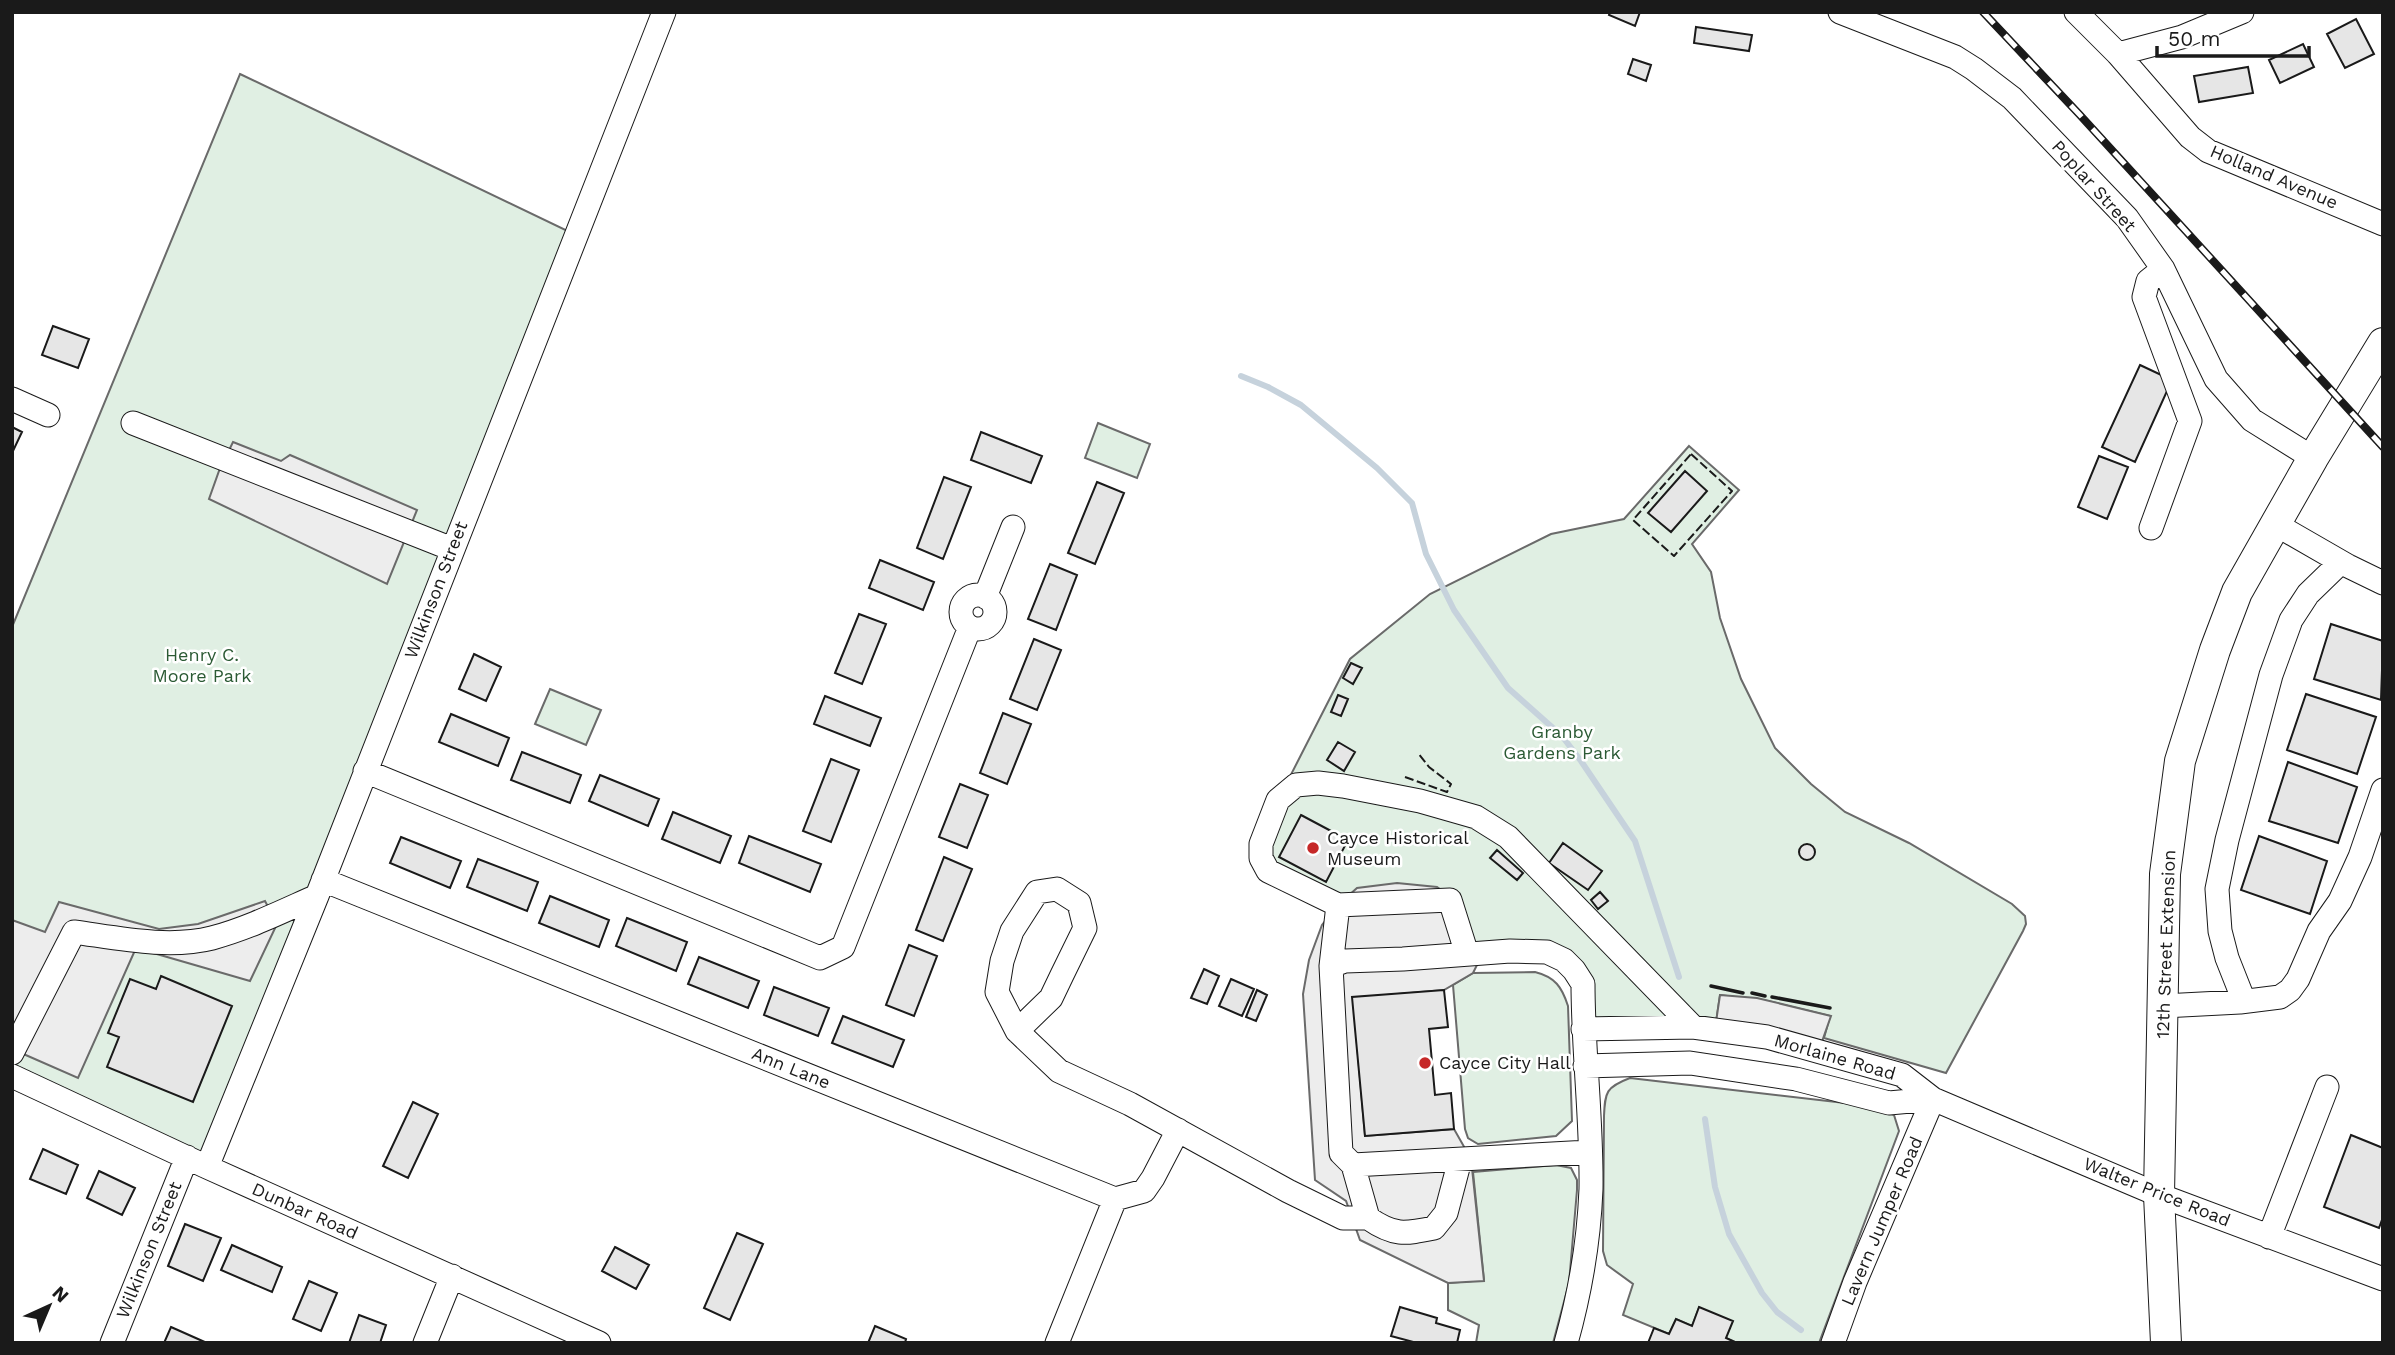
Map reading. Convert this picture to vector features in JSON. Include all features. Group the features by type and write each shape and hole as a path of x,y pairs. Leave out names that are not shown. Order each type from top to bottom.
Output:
{"main road":[{"name":"12th Street Extension","path":"2166,1343 2160,1195 2165,874 2180,761 2215,650 2237,593 2313,457 2383,343"}],"street":[{"name":"Wilkinson Street","path":"112,1343 320,888 664,12"},
{"name":"Poplar Street","path":"1840,12 1955,57 2012,99 2127,218 2163,269 2216,379 2252,420 2313,457"},
{"name":"Holland Avenue","path":"2076,12 2118,54 2190,137 2208,150 2383,223"},
{"path":"2118,54 2182,37 2242,12"},
{"path":"2151,528 2190,421 2144,297 2148,281 2163,269"},
{"path":"12,399 48,415"},
{"path":"133,423 452,549"},
{"path":"2275,524 2383,583"},
{"path":"365,771 820,958 843,947 970,627 982,629 994,620 995,609 985,597 1013,527"},
{"path":"2244,1001 2227,958 2220,931 2217,889 2227,840 2271,675 2291,620 2308,594 2341,562"},
{"path":"1467,954 1450,900 1338,905 1268,871 1261,859 1261,844 1278,800 1296,785 1318,783 1420,801 1476,817 1508,837 1693,1027"},
{"path":"2163,1006 2280,997 2290,990 2298,979 2319,931 2340,901 2360,857 2383,790"},
{"path":"12,1054 74,932 150,941 181,942 211,938 264,920 320,888"},
{"name":"Ann Lane","path":"320,888 1115,1199"},
{"path":"1017,1031 1051,998 1085,928 1079,903 1057,889 1037,892 1012,931 1002,961 997,992 1017,1031 1059,1071 1130,1104 1288,1191 1343,1217 1368,1218 1387,1231 1413,1232 1434,1228 1446,1213 1460,1160"},
{"path":"1338,905 1331,967 1342,1153 1353,1165 1368,1218"},
{"path":"1331,967 1345,961 1510,951 1547,952 1564,960 1583,984 1591,1188 1588,1231 1574,1314 1566,1343"},
{"name":"Morlaine Road","path":"1583,1029 1693,1027 1767,1037 1902,1075 1933,1099"},
{"name":"Morlaine Road","path":"1585,1066 1690,1063 1796,1079 1889,1103 1933,1099"},
{"name":"Dunbar Road","path":"12,1076 599,1343"},
{"path":"2269,1237 2327,1087"},
{"name":"Walter Price Road","path":"1933,1099 2160,1195 2383,1279"},
{"name":"Lavern Jumper Road","path":"1833,1343 1855,1282 1933,1099"},
{"path":"1058,1343 1115,1199 1144,1191 1178,1130"},
{"path":"1353,1165 1589,1152"},
{"path":"425,1343 452,1276"}],"green space":[{"name":"Henry C. Moore Park","path":"240,74 576,235 207,1167 12,1076 12,627"},
{"path":"1098,423 1150,444 1137,478 1085,458"},
{"name":"Granby Gardens Park","path":"1689,446 1739,490 1692,544 1711,572 1720,618 1741,679 1775,748 1811,784 1845,812 1909,843 2012,904 2025,916 2023,931 1946,1073 1824,1038 1830,1016 1768,1001 1720,995 1715,1029 1583,1029 1577,987 1555,964 1338,905 1268,871 1278,800 1350,659 1430,594 1551,534 1624,519"},
{"path":"550,689 601,710 586,745 535,724"},
{"path":"1535,972 1557,984 1568,1006 1572,1121 1556,1136 1478,1144 1468,1138 1465,1129 1453,985 1473,973"},
{"path":"1630,1078 1871,1106 1894,1115 1899,1131 1819,1343 1737,1343 1726,1338 1699,1308 1692,1326 1676,1319 1669,1334 1623,1315 1633,1284 1607,1265 1603,1251 1604,1116 1608,1091"},
{"path":"1556,1165 1571,1168 1577,1180 1577,1190 1569,1283 1553,1343 1476,1343 1479,1325 1448,1310 1448,1283 1484,1280 1473,1172"}],"shaded area":[{"path":"233,442 281,461 290,455 417,510 387,584 209,499"},
{"path":"1397,883 1437,887 1456,901 1480,959 1473,973 1444,990 1353,998 1365,1136 1454,1129 1471,1159 1484,1281 1448,1283 1360,1240 1346,1201 1315,1180 1303,994 1309,960 1322,925 1338,905 1357,888"},
{"path":"265,901 277,924 250,981 136,948 78,1078 12,1049 12,920 45,932 59,902 159,929 198,924"},
{"path":"1720,995 1757,998 1831,1016 1819,1050 1715,1029"}],"building":[{"path":"1610,12 1640,12 1635,26 1609,15"},
{"path":"2356,19 2374,54 2345,68 2327,34"},
{"path":"1696,27 1752,35 1749,51 1694,43"},
{"path":"2303,44 2314,67 2280,83 2269,60"},
{"path":"1633,59 1651,65 1646,81 1628,74"},
{"path":"2248,67 2253,93 2199,102 2194,76"},
{"path":"53,326 89,339 78,368 42,355"},
{"path":"2140,365 2172,380 2135,462 2102,447"},
{"path":"12,427 22,432 12,453"},
{"path":"981,432 1042,456 1031,483 971,460"},
{"path":"2099,456 2128,467 2107,519 2078,507"},
{"path":"1685,471 1707,491 1671,532 1648,513"},
{"path":"944,477 971,487 943,559 917,548"},
{"path":"1097,482 1124,493 1095,564 1068,553"},
{"path":"880,560 934,582 923,610 869,588"},
{"path":"1050,564 1077,575 1056,630 1028,619"},
{"path":"859,614 886,624 862,684 835,673"},
{"path":"2331,624 2383,641 2381,700 2314,679"},
{"path":"1034,639 1061,650 1037,710 1010,699"},
{"path":"474,654 501,667 486,701 459,689"},
{"path":"1351,663 1362,668 1353,684 1343,678"},
{"path":"2306,694 2376,717 2357,774 2287,750"},
{"path":"1338,695 1348,699 1341,716 1331,712"},
{"path":"825,696 881,718 870,746 814,724"},
{"path":"1003,713 1031,724 1007,784 980,773"},
{"path":"451,714 509,738 498,766 439,742"},
{"path":"1338,742 1355,752 1344,771 1327,760"},
{"path":"522,752 581,775 570,803 511,780"},
{"path":"831,759 859,770 831,842 803,831"},
{"path":"2288,762 2357,787 2338,843 2269,821"},
{"path":"600,775 659,799 648,826 589,801"},
{"path":"960,784 988,795 967,848 939,837"},
{"path":"673,812 731,836 720,863 662,839"},
{"name":"Cayce Historical Museum","path":"1301,815 1348,840 1326,882 1279,857"},
{"path":"749,836 821,864 810,892 739,863"},
{"path":"2259,836 2327,861 2310,914 2241,890"},
{"path":"401,837 461,861 450,888 390,863"},
{"path":"1563,843 1602,871 1588,890 1549,863"},
{"path":"1807,844 1813,846 1813,858 1807,860 1801,858 1799,852 1801,846"},
{"path":"1497,850 1523,873 1517,880 1490,858"},
{"path":"944,857 972,869 943,941 916,930"},
{"path":"478,859 538,882 527,911 467,887"},
{"path":"1600,892 1608,901 1598,909 1591,900"},
{"path":"550,896 609,920 599,947 539,923"},
{"path":"627,918 687,942 676,971 616,946"},
{"path":"909,945 937,956 914,1016 886,1005"},
{"path":"699,957 759,981 748,1008 688,984"},
{"path":"1204,969 1219,976 1207,1004 1191,998"},
{"path":"161,976 232,1006 193,1102 107,1067 119,1037 108,1033 130,979 156,989"},
{"path":"1231,979 1254,989 1242,1016 1219,1006"},
{"path":"774,987 829,1008 818,1036 764,1015"},
{"path":"1257,990 1267,995 1256,1021 1246,1017"},
{"path":"1444,990 1448,1027 1429,1029 1435,1095 1451,1093 1454,1129 1365,1136 1352,997"},
{"path":"843,1016 904,1040 893,1067 832,1043"},
{"path":"413,1102 438,1114 408,1178 383,1166"},
{"path":"2351,1135 2383,1148 2383,1217 2379,1228 2324,1207"},
{"path":"43,1149 78,1165 66,1194 30,1179"},
{"path":"99,1171 135,1188 122,1215 87,1198"},
{"path":"185,1224 221,1238 203,1281 168,1266"},
{"path":"737,1233 763,1244 730,1320 704,1308"},
{"path":"232,1245 282,1267 272,1292 221,1270"},
{"path":"615,1247 649,1265 636,1289 602,1271"},
{"path":"309,1281 337,1293 321,1331 293,1319"},
{"path":"1400,1307 1437,1318 1436,1323 1460,1330 1457,1343 1417,1343 1391,1336"},
{"path":"1699,1307 1733,1321 1726,1338 1737,1343 1648,1343 1654,1328 1669,1334 1676,1319 1692,1326"},
{"path":"359,1315 386,1325 380,1343 349,1343"},
{"path":"875,1326 906,1339 905,1343 868,1343"},
{"path":"171,1327 207,1343 164,1343"}],"waterway":[{"path":"1241,376 1301,405 1377,468 1412,503 1426,554 1454,610 1508,688 1562,736 1635,841 1679,977"},
{"path":"1705,1119 1715,1187 1729,1234 1762,1293 1777,1312 1801,1330"}],"railway":[{"path":"1983,12 2383,447"}],"fence":[{"path":"1691,454 1732,491 1674,556 1633,520 1691,454"},
{"path":"1405,777 1447,792 1451,784 1429,767 1418,753"}],"wall":[{"path":"1711,986 1743,993"},
{"path":"1752,993 1765,996"},
{"path":"1772,997 1830,1008"}],"place":[{"name":"Cayce Historical Museum","path":"1313,848"},
{"name":"Cayce City Hall","path":"1425,1063"}]}
